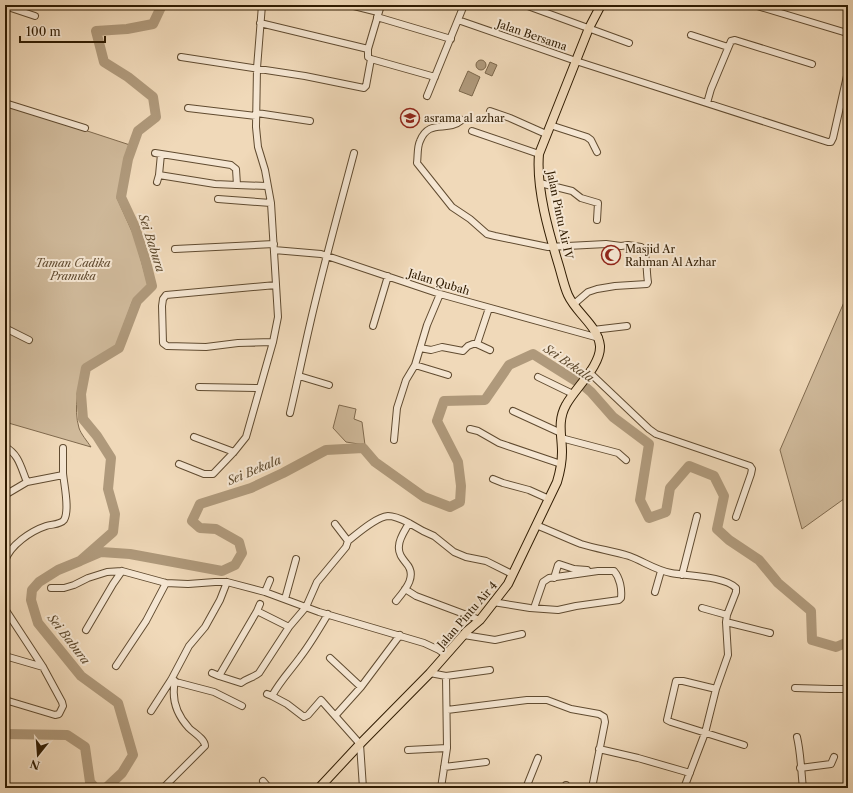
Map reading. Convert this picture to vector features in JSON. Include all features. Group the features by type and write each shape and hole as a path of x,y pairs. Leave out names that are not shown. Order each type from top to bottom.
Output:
{"main road":[{"name":"Jalan Pintu Air IV","path":"599,338 568,295 553,247 538,166 539,154 546,134 589,28 600,5"},
{"path":"588,376 599,354 599,338"},
{"name":"Jalan Pintu Air 4","path":"319,788 480,620 508,584 557,482 561,464 561,416 566,404 588,376"}],"street":[{"path":"178,464 204,474 212,474 234,452 246,437 273,342 278,317 271,203 258,143 257,68 262,5"},
{"path":"350,5 450,39"},
{"path":"381,5 377,14 368,49 368,57 435,77"},
{"path":"427,96 464,5"},
{"path":"525,5 629,43"},
{"path":"754,5 847,33"},
{"path":"5,6 35,16"},
{"name":"Jalan Bersama","path":"458,20 576,61 824,141 831,142 847,76"},
{"path":"260,23 368,49"},
{"path":"691,35 728,47"},
{"path":"707,103 731,40 812,64"},
{"path":"181,57 257,68 364,88 366,86 371,59"},
{"path":"5,104 85,128"},
{"path":"188,108 257,114 310,121"},
{"path":"490,112 510,118 546,134"},
{"path":"462,120 453,125 434,127 427,130 420,141 417,163 452,207 487,234 553,247 606,244 641,247 645,256 647,284 597,289 588,292 574,304"},
{"path":"550,125 587,137 591,140 597,152"},
{"path":"472,131 539,154"},
{"path":"157,182 159,175 158,153 231,165 236,169 237,185"},
{"path":"290,413 309,325 354,153"},
{"path":"159,175 215,184 267,186"},
{"path":"540,183 572,191 578,196 598,203 597,220"},
{"path":"218,199 271,203"},
{"name":"Jalan Qubah","path":"175,249 274,247 312,252 440,294 599,338"},
{"path":"373,326 388,276"},
{"path":"273,342 238,343 206,347 167,346 163,343 162,306 166,295 276,285"},
{"path":"394,440 397,408 406,380 415,365 427,326 440,294"},
{"path":"477,344 489,308"},
{"path":"593,330 627,326"},
{"path":"5,328 29,340"},
{"path":"420,348 431,350 442,347 463,351 470,345 477,344 490,350"},
{"path":"415,365 448,375"},
{"path":"299,376 329,385"},
{"path":"588,376 656,434 750,466 752,469 751,474 736,517"},
{"path":"538,377 574,393"},
{"path":"199,387 259,388"},
{"path":"513,411 561,435 618,453 626,460"},
{"path":"470,429 478,431 499,443 561,464"},
{"path":"194,436 234,452"},
{"path":"5,446 17,456 27,482"},
{"path":"5,561 18,542 39,529 59,523 64,519 66,508 63,475 63,448"},
{"path":"5,495 27,482 63,475"},
{"path":"493,479 549,498"},
{"path":"212,673 241,683 259,673 289,627 306,607 317,582 344,550 348,541 365,527 387,516 397,517 434,536 454,552 466,557 486,561 512,574"},
{"path":"682,575 697,516"},
{"path":"396,601 409,582 412,572 401,556 398,548 399,542 409,523"},
{"path":"335,524 348,541"},
{"path":"536,525 582,544 632,557 661,571 706,577 732,584 736,588 726,622 728,655 716,689 705,733 684,788"},
{"path":"285,600 296,559"},
{"path":"493,602 558,610 619,600 621,598 621,590 614,571 574,569 559,564 554,578"},
{"path":"86,630 122,571"},
{"path":"51,588 64,588 107,572 122,571 166,582 188,584 227,582 265,592 306,607 400,635 439,650 446,655"},
{"path":"534,608 543,582 554,578 598,571"},
{"path":"656,592 661,571"},
{"path":"265,592 270,580"},
{"path":"116,666 146,621 166,582"},
{"path":"152,711 173,681 189,646 205,627 224,592 227,582"},
{"path":"405,589 416,596 480,620"},
{"path":"219,676 258,611 260,604"},
{"path":"702,608 727,615"},
{"path":"5,609 43,667 63,706 59,714 50,714 5,700"},
{"path":"258,611 289,627"},
{"path":"328,614 300,657 270,695 287,704 304,717 308,715 321,700 360,744 363,788"},
{"path":"726,622 770,633"},
{"path":"464,635 495,640 522,634"},
{"path":"335,716 361,687 400,635"},
{"path":"5,656 43,667"},
{"path":"330,658 361,687"},
{"path":"430,673 446,676 490,670"},
{"path":"441,788 447,748 446,676"},
{"path":"716,689 677,680 672,693 667,720 744,745"},
{"path":"173,681 214,692 242,706"},
{"path":"162,788 205,746 205,743 180,717 176,707 173,681"},
{"path":"794,688 848,689"},
{"path":"447,710 527,700 554,702 571,708 599,714 604,717 605,722 592,788"},
{"path":"797,737 801,754 800,768 803,788"},
{"path":"408,750 447,748"},
{"path":"599,749 638,758 690,773"},
{"path":"800,768 832,764 834,757"},
{"path":"526,788 538,758"},
{"path":"444,767 486,762"},
{"path":"263,781 268,788"}],"green space":[{"name":"Taman Cadika Pramuka","path":"5,104 130,145 117,198 135,238 148,285 133,300 116,346 83,366 77,397 77,420 80,430 91,447 5,422"},
{"path":"848,293 848,496 802,529 780,450"},
{"path":"339,405 356,409 354,419 362,422 365,445 346,442 333,428"}],"shaded area":[{"path":"479,60 483,60 485,61 485,69 479,70 476,67 476,63"},
{"path":"490,62 497,65 492,76 485,73"},
{"path":"468,71 480,77 472,96 459,91"}],"waterway":[{"name":"Sei Babura","path":"106,788 122,773 133,755 118,703 81,676 38,623 31,600 32,590 39,582 58,570 80,561 113,532 115,514 108,489 111,458 97,436 83,419 81,394 86,368 119,348 137,301 152,286 135,227 121,197 128,159 138,131 156,117 153,97 128,77 104,62 96,31 127,29 153,24 162,5"},
{"name":"Sei Bekala","path":"80,561 101,552 130,554 222,571 235,565 242,553 239,542 216,529 200,528 192,521 200,504 251,488 326,450 363,448 375,462 424,497 450,507 460,502 461,486 458,462 437,421 444,401 485,400 509,365 533,354 584,386 613,417 649,444 640,500 649,518 666,512 670,488 689,466 714,476 724,496 717,529 729,540 759,560 778,583 811,611 812,640 836,647 848,642"},
{"name":"Sei Babura","path":"5,734 67,735 85,747 90,782 95,788"}],"place":[{"name":"asrama al azhar","path":"410,118"},
{"name":"Masjid Ar Rahman Al Azhar","path":"611,255"}]}
